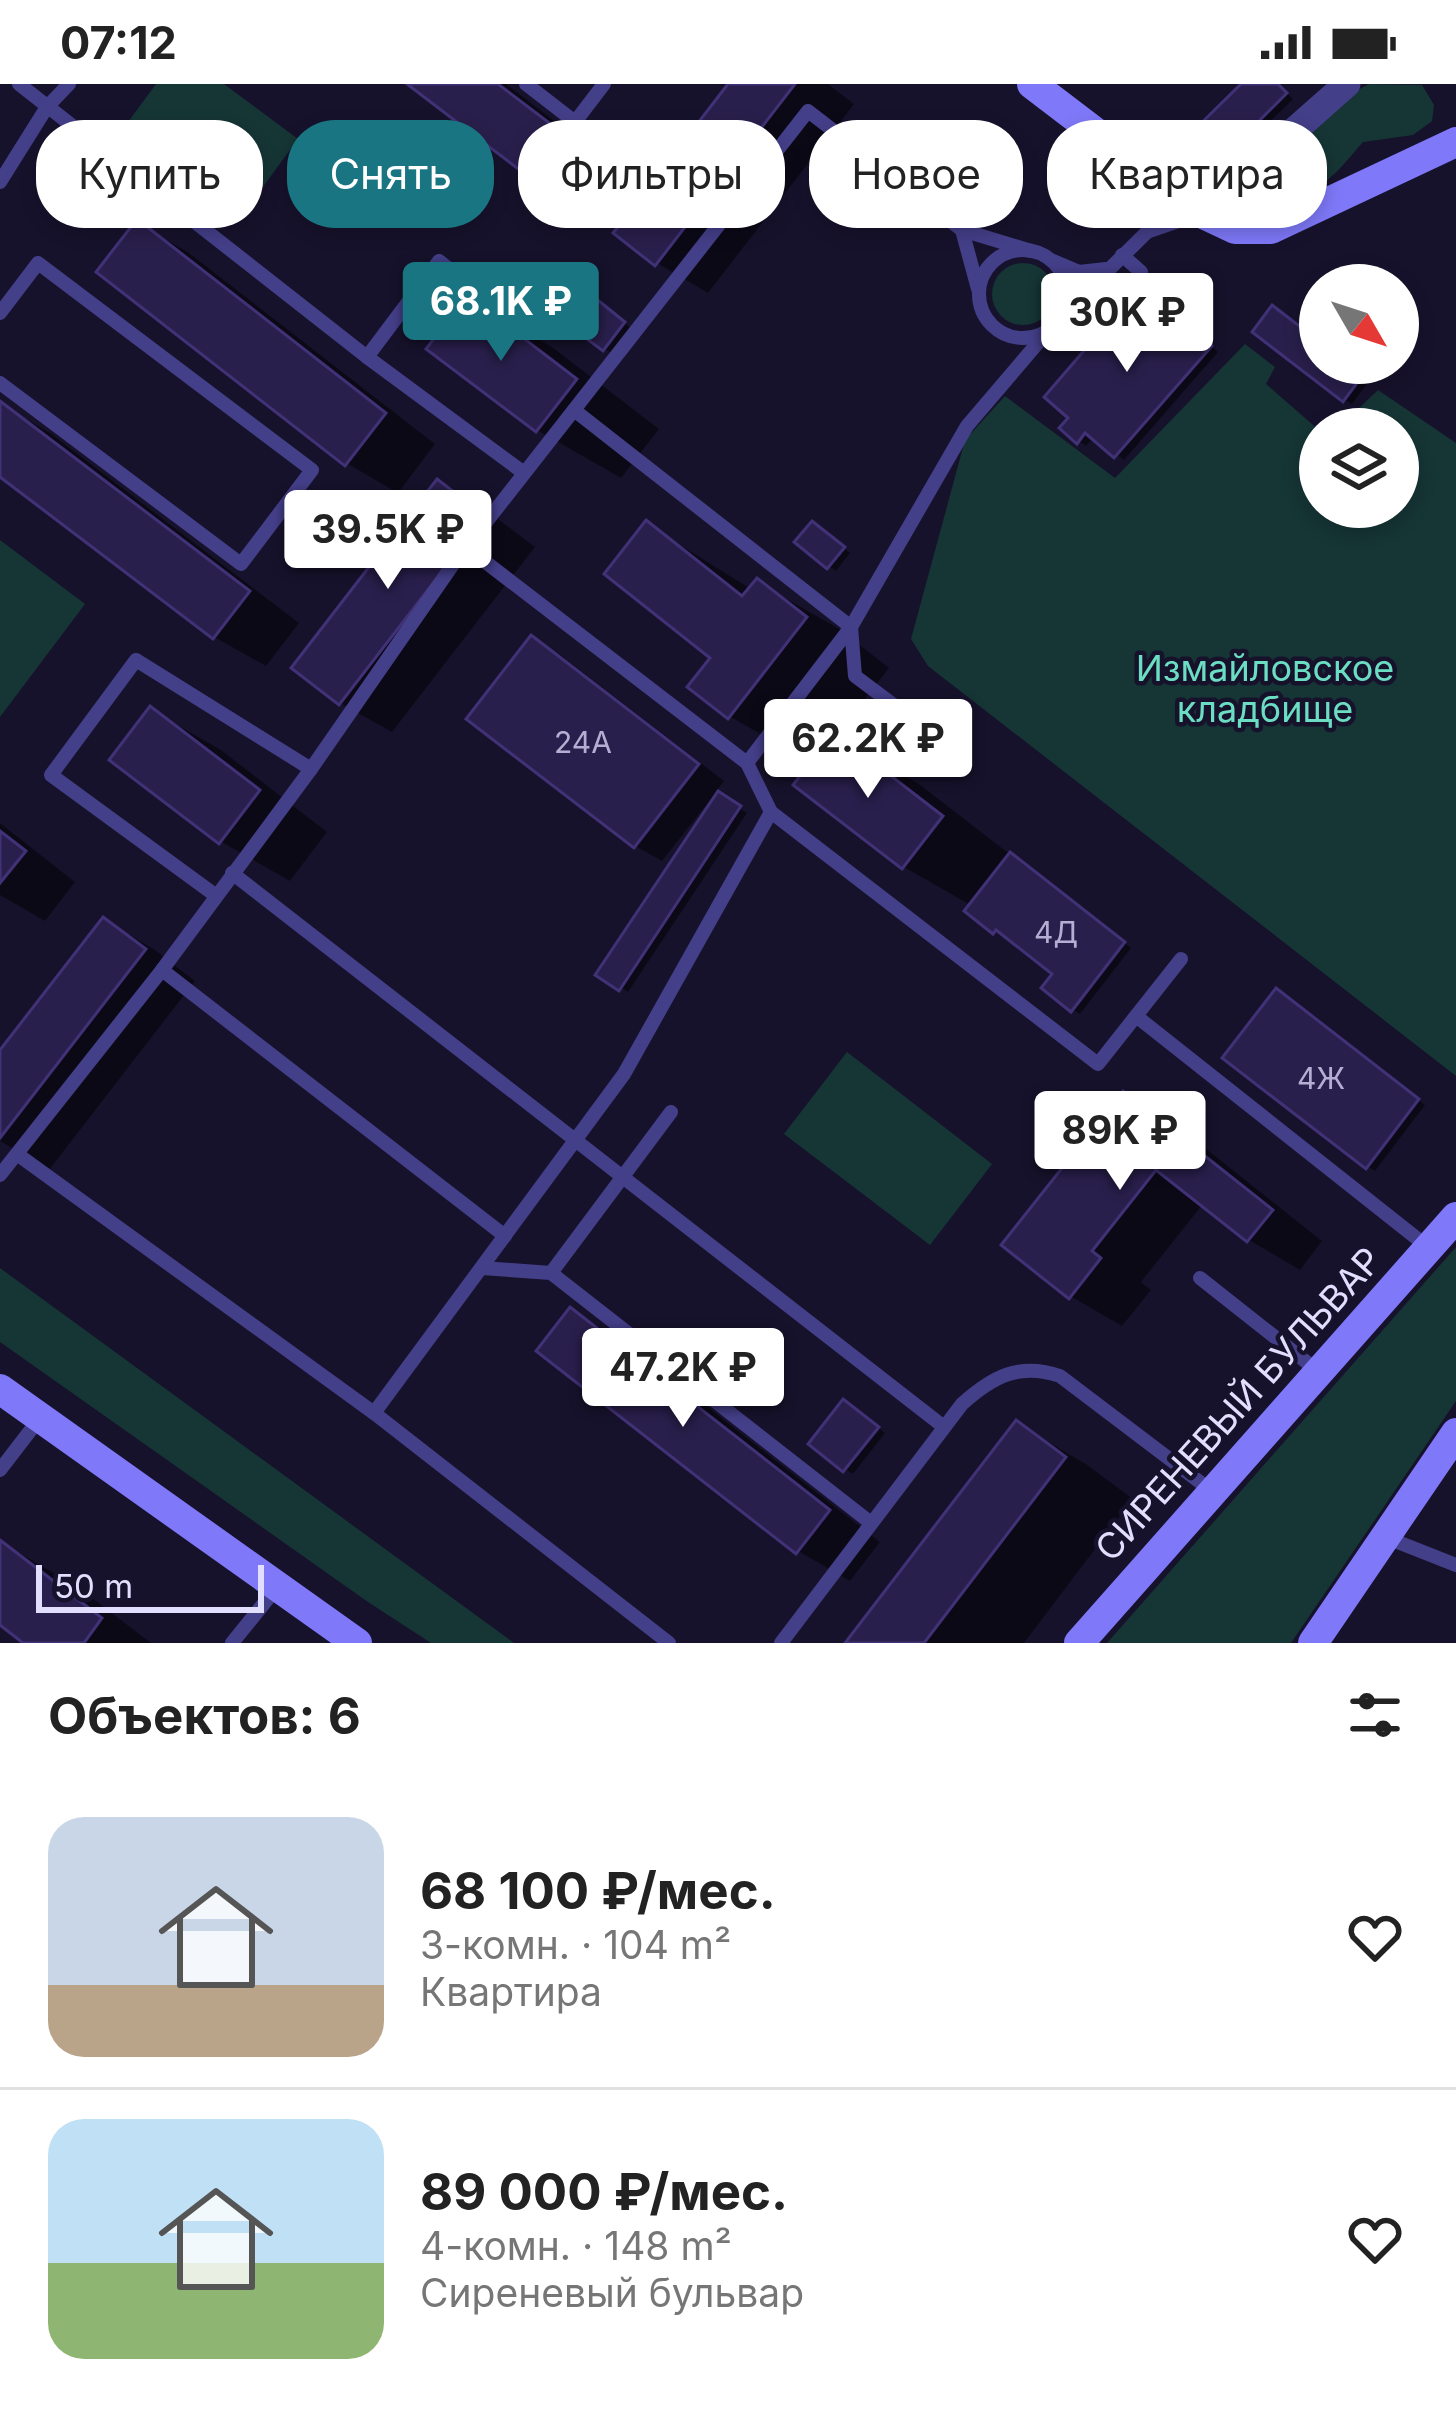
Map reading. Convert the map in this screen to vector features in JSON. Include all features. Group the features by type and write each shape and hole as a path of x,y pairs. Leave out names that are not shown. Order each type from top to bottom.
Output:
{"street":[{"path":"1033,84 1080,120"},
{"path":"1304,120 1341,86"},
{"path":"1327,203 1456,142"},
{"path":"1233,228 1273,228"},
{"name":"СИРЕНЕВЫЙ БУЛЬВАР","path":"1079,1643 1456,1217"},
{"path":"0,1388 357,1643"},
{"path":"1313,1643 1456,1433"}],"lane":[{"path":"19,84 524,473"},
{"path":"0,182 47,107 69,84"},
{"path":"526,84 575,122 604,84"},
{"path":"0,1175 162,970 311,769 466,547 808,111 962,230 1031,250 1078,272 1106,269"},
{"path":"747,763 850,627 967,427 1106,269 1147,232 1158,228"},
{"path":"962,230 981,310 1008,347 1016,367"},
{"path":"978,289 984,272 997,258 1031,250"},
{"path":"1121,255 1142,272"},
{"path":"992,326 1009,336 1029,338 1053,326 1064,309 1065,282 1050,260"},
{"path":"368,357 439,261 519,324 558,274"},
{"path":"0,382 241,564 312,470 38,262 1,311"},
{"path":"574,410 850,627 855,676 927,730"},
{"path":"466,547 747,763 771,812 1099,1064 1181,959"},
{"path":"215,895 51,775 136,660 311,769"},
{"path":"374,1413 624,1074 771,812"},
{"path":"232,873 944,1427"},
{"path":"162,970 505,1236"},
{"path":"1136,1016 1430,1248"},
{"path":"551,1273 671,1112"},
{"path":"16,1154 374,1413 670,1643"},
{"path":"482,1268 551,1273 871,1523"},
{"path":"1199,1278 1319,1372"},
{"path":"781,1643 944,1427 984,1384 1008,1372 1038,1368 1060,1376 1213,1492"},
{"path":"0,1470 40,1418"},
{"path":"1385,1537 1456,1565"},
{"path":"232,1643 278,1586"}],"green space":[{"path":"156,84 224,84 287,131 287,154 263,187 263,120 129,120"},
{"path":"1369,84 1422,85 1434,105 1432,121 1413,135 1363,142 1327,179 1327,120 1323,120 1341,99"},
{"path":"1023,263 1045,272 1054,294 1045,316 1023,325 1001,316 992,294 1001,272"},
{"name":"Измайловское кладбище","path":"1245,344 1275,367 1266,384 1299,413 1299,528 1419,528 1419,418 1456,443 1456,1076 928,666 911,639 965,440 1005,396 1115,478"},
{"name":"Измайловское кладбище","path":"1378,390 1404,408 1359,408"},
{"path":"0,540 85,604 0,717"},
{"path":"847,1052 992,1164 930,1245 784,1134"},
{"path":"1456,1247 1456,1401 1291,1643 1107,1643"},
{"path":"0,1268 514,1643 431,1643 0,1342"}],"building":[{"path":"407,84 498,84 545,120 518,120 518,169 494,150 494,120 454,120"},
{"path":"728,84 795,84 767,120 700,120"},
{"path":"1241,84 1278,84 1287,93 1260,120 1204,120"},
{"path":"130,228 149,228 386,413 345,466 96,272"},
{"path":"617,228 684,228 655,266 613,233"},
{"path":"467,295 577,379 536,432 426,349"},
{"path":"594,297 625,322 603,351 571,327"},
{"path":"1168,298 1197,324 1193,330 1212,346 1114,458 1085,433 1077,444 1059,428 1068,418 1044,397 1126,302 1148,322"},
{"path":"1272,305 1299,326 1299,368 1252,332"},
{"path":"1320,384 1356,384 1343,402"},
{"path":"0,401 250,591 213,639 0,477"},
{"path":"437,479 485,516 339,705 291,668"},
{"path":"646,520 742,596 757,578 807,617 728,719 687,687 710,658 604,574"},
{"path":"812,521 845,547 827,569 794,542"},
{"path":"531,635 699,764 634,848 466,719"},
{"path":"150,706 260,790 219,844 109,760"},
{"path":"834,732 943,816 902,869 793,785"},
{"path":"718,791 741,806 619,991 595,975"},
{"path":"0,831 26,851 0,883"},
{"path":"1010,852 1125,942 1071,1012 1041,988 1052,974 964,911"},
{"path":"103,917 146,949 0,1138 0,1050"},
{"path":"1276,988 1419,1099 1366,1169 1222,1058"},
{"path":"1123,1091 1273,1210 1247,1242 1156,1170 1092,1251 1101,1258 1069,1299 1001,1245"},
{"path":"570,1307 830,1510 796,1554 536,1351"},
{"path":"843,1399 879,1427 843,1472 808,1444"},
{"path":"1016,1420 1066,1457 924,1643 845,1643"},
{"path":"0,1540 102,1618 84,1643 23,1643 0,1625"}]}
